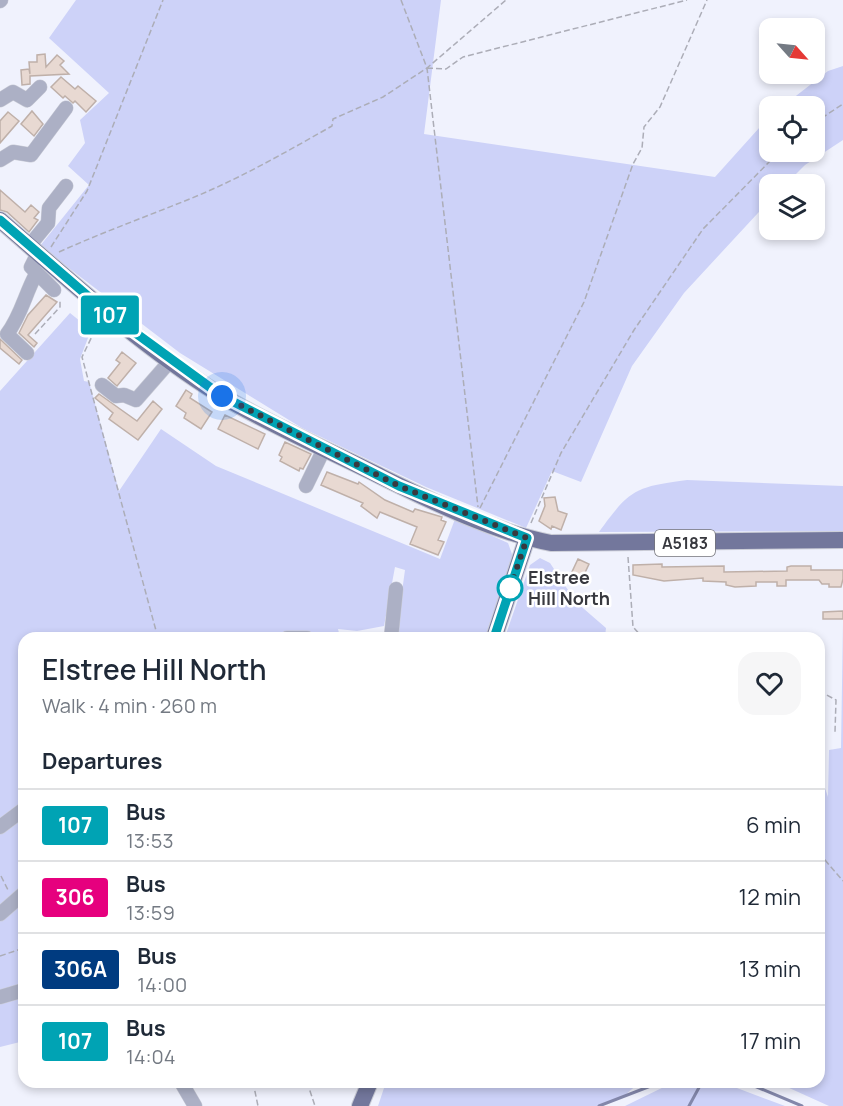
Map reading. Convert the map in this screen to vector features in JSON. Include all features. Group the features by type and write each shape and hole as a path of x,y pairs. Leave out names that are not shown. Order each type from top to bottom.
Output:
{"main road":[{"name":"A5183","path":"0,220 104,310 222,396 399,486 527,538 551,543 627,544 843,540"},
{"path":"496,632 527,538"},
{"path":"360,1106 368,1088"}],"street":[{"path":"0,100 13,92 27,100 40,87"},
{"path":"0,160 13,152 31,155 66,108"},
{"path":"54,290 31,267 48,223 50,208 66,186"},
{"path":"27,353 7,334 17,321 24,296 36,274"},
{"path":"102,384 117,396 124,395 136,400 171,360"},
{"path":"306,486 324,449"},
{"path":"392,632 396,589"},
{"path":"0,827 18,814"},
{"path":"0,914 18,899"},
{"path":"0,997 18,992"},
{"path":"184,1088 195,1106"}],"path":[{"path":"37,252 87,191 163,0"},
{"path":"401,0 427,68 478,511 584,302 633,164 642,148 644,127 660,107 707,0"},
{"path":"37,252 108,230 194,198 271,161 332,126 333,119 383,97 427,68 506,0"},
{"path":"427,68 446,69 463,57 687,0"},
{"path":"825,116 843,104"},
{"path":"527,538 561,453 634,330 703,229 769,162"},
{"path":"35,334 60,307 60,298 54,290"},
{"path":"102,315 82,357 156,632"},
{"path":"627,544 633,627 638,632"},
{"path":"825,694 836,700 835,732"},
{"path":"825,860 843,881"},
{"path":"1,876 18,897"},
{"path":"0,956 18,950"},
{"path":"254,1088 258,1106"},
{"path":"309,1088 315,1106"}],"shaded area":[{"path":"76,0 441,0 424,134 715,177 759,128 759,162 810,162 796,174 759,174 759,212 684,293 632,366 581,482 552,471 526,528 426,487 302,428 180,353 40,246 89,185 68,166 85,143 80,120 109,93 49,38"},
{"path":"843,66 843,140 825,152 825,96 796,96 811,84 825,84 825,73"},
{"path":"70,313 91,330 80,359 84,381 89,382 119,491 161,429 216,466 440,559 455,519 508,543 513,557 487,632 396,632 405,570 395,567 384,626 357,631 338,629 339,632 18,632 18,1042 0,1047 0,391"},
{"path":"687,480 843,486 843,531 599,532 627,498 635,493 656,485"},
{"path":"540,558 550,563 576,602 606,628 606,632 507,632 530,565"},
{"path":"843,622 843,1106 829,1106 789,1088 825,1088 825,788 828,797 829,750 841,748"},
{"path":"384,1088 633,1088 624,1096 597,1106 378,1106"},
{"path":"662,1088 737,1088 785,1106 625,1106"}],"building":[{"path":"45,54 46,67 57,55 64,61 60,65 69,74 30,76 30,84 22,85 21,70 29,69 30,74 29,62 37,62 37,55"},
{"path":"61,77 75,89 78,86 96,101 86,112 75,101 73,103 65,96 63,98 51,87"},
{"path":"32,111 43,124 34,136 21,124"},
{"path":"8,112 19,121 0,143 0,121"},
{"path":"0,190 25,212 31,205 39,212 34,218 38,220 29,232 7,212 0,210"},
{"path":"46,295 57,302 28,335 37,343 34,347 19,333 28,315"},
{"path":"0,339 22,360 19,364 0,348"},
{"path":"122,352 136,363 117,386 108,378 120,363 116,360"},
{"path":"186,390 192,394 190,398 212,412 201,429 184,418 186,413 176,406"},
{"path":"99,394 137,421 153,401 162,409 138,440 109,419 113,413 95,398"},
{"path":"225,415 265,434 258,449 218,429"},
{"path":"285,442 311,454 303,469 300,468 299,471 280,461 282,457 279,455"},
{"path":"327,472 358,484 359,482 385,500 413,512 415,509 442,517 441,520 446,522 438,540 444,542 438,555 410,544 417,527 380,512 377,518 361,506 363,503 321,485"},
{"path":"555,497 558,511 567,514 561,530 552,526 551,529 539,521 545,506 544,498"},
{"path":"578,559 589,564 582,579 571,574"},
{"path":"662,564 662,567 724,566 724,572 787,571 787,567 791,566 811,566 811,570 843,570 843,579 841,587 829,587 829,584 822,584 819,580 786,580 786,586 777,586 777,582 756,582 756,586 735,587 726,585 726,582 703,581 703,578 664,581 633,575 633,565"},
{"path":"843,611 843,619 823,619 823,612"}],"waterway":[{"path":"599,1106 646,1088"},
{"path":"689,1106 699,1088"},
{"path":"759,1088 802,1106"}],"bus line":[{"name":"107","path":"0,220 104,310 198,381 222,396 399,486 527,538 496,632"}],"place":[{"name":"Elstree Hill North","path":"510,588"}],"route":[{"path":"222,396 399,486 527,538 510,588"}]}
